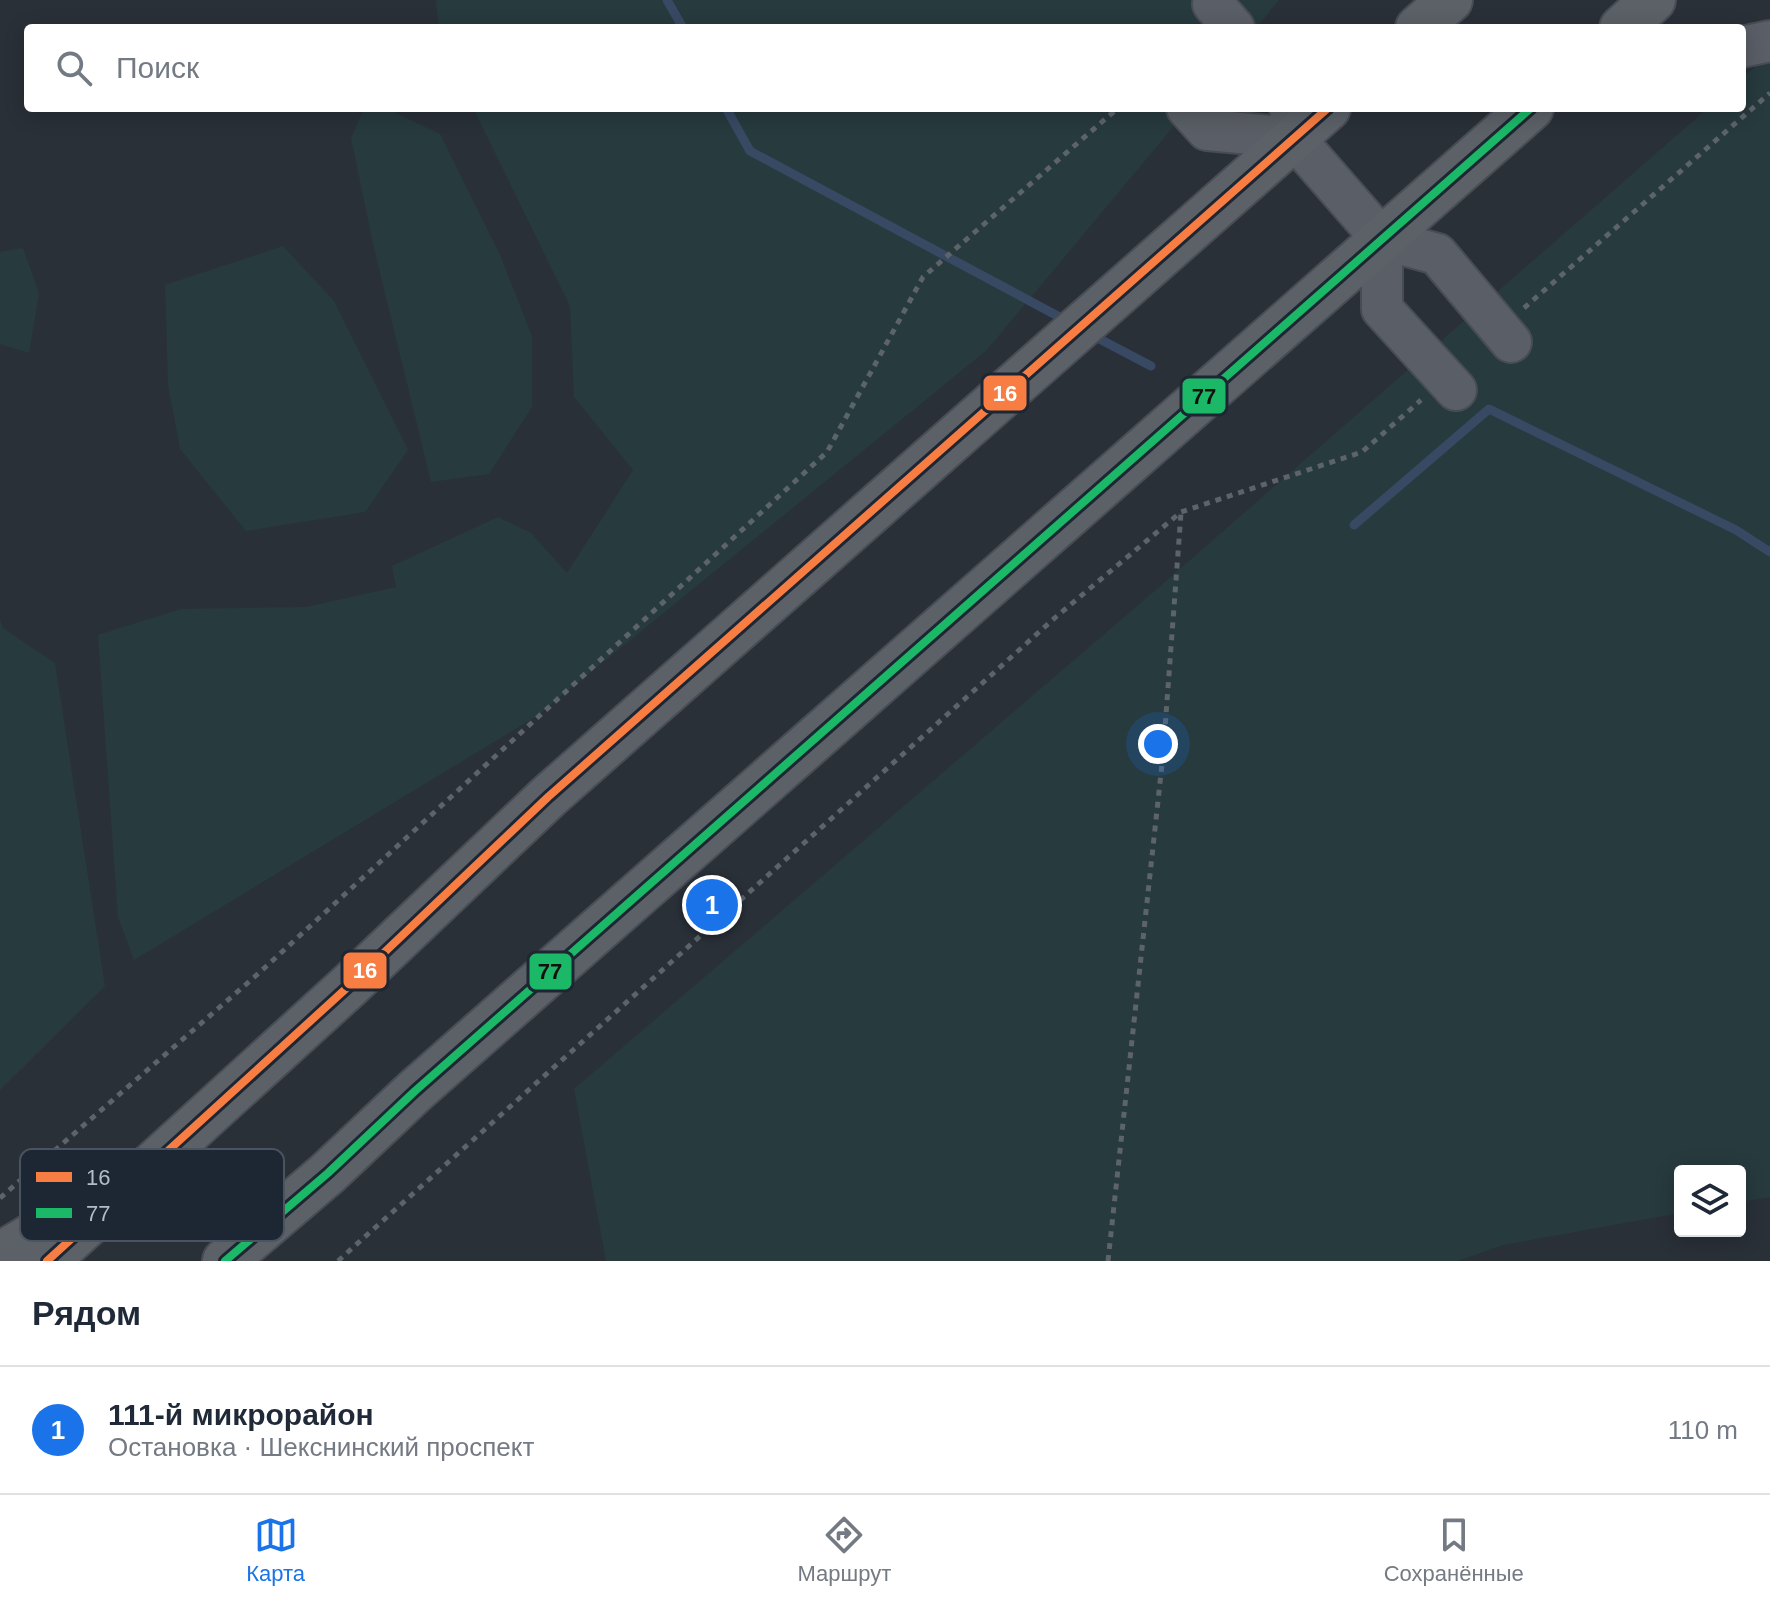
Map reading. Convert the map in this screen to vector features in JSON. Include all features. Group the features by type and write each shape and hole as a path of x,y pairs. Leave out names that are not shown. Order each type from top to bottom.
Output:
{"main road":[{"path":"1423,24 1450,0"},
{"path":"1626,24 1653,0"},
{"path":"170,1149 350,985 548,797 1292,123 1318,112"},
{"path":"284,1211 415,1091 1526,112"},
{"path":"143,1149 350,985"},
{"path":"284,1219 328,1173"},
{"path":"0,1255 23,1241"},
{"path":"47,1261 69,1241"},
{"path":"225,1261 248,1241"},
{"path":"244,1261 263,1241"}],"street":[{"path":"1746,46 1770,41"},
{"path":"1191,112 1207,130 1292,123 1382,239 1437,254 1511,342"},
{"path":"1382,239 1382,309 1456,390"}],"path":[{"path":"56,1149 259,973 827,452 923,277 1113,112"},
{"path":"338,1261 1057,616 1181,512 1163,755 1108,1261"},
{"path":"0,1198 20,1181"}],"green space":[{"path":"436,0 1279,0 1259,24 439,24"},
{"path":"1770,54 1770,1197 1746,1201 1746,1165 1674,1165 1674,1214 1503,1245 1458,1261 606,1261 574,1089 1158,588 1703,112 1746,112 1746,75"},
{"path":"362,112 393,112 440,134 500,255 532,336 532,407 489,474 431,482 374,248 351,138"},
{"path":"475,112 1186,112 987,350 537,716 134,960 118,917 98,635 181,609 306,607 396,587 392,566 498,517 531,533 567,573 633,470 574,397 570,306"},
{"path":"283,246 334,301 408,450 365,512 246,531 180,449 168,385 165,285"},
{"path":"23,248 39,293 29,353 0,344 0,252"},
{"path":"0,620 3,628 55,663 105,986 0,1090"}],"waterway":[{"path":"667,0 681,24"},
{"path":"728,112 750,151 1067,321"},
{"path":"1090,334 1151,366"},
{"path":"1354,525 1489,409 1736,530 1770,552"}],"transit line":[{"name":"16","path":"170,1149 350,985 548,797 1323,112"},
{"name":"77","path":"284,1211 415,1091 1526,112"},
{"name":"16","path":"47,1261 69,1241"},
{"name":"77","path":"225,1261 248,1241"}],"place":[{"name":"111-й микрорайон","path":"712,905"}]}
